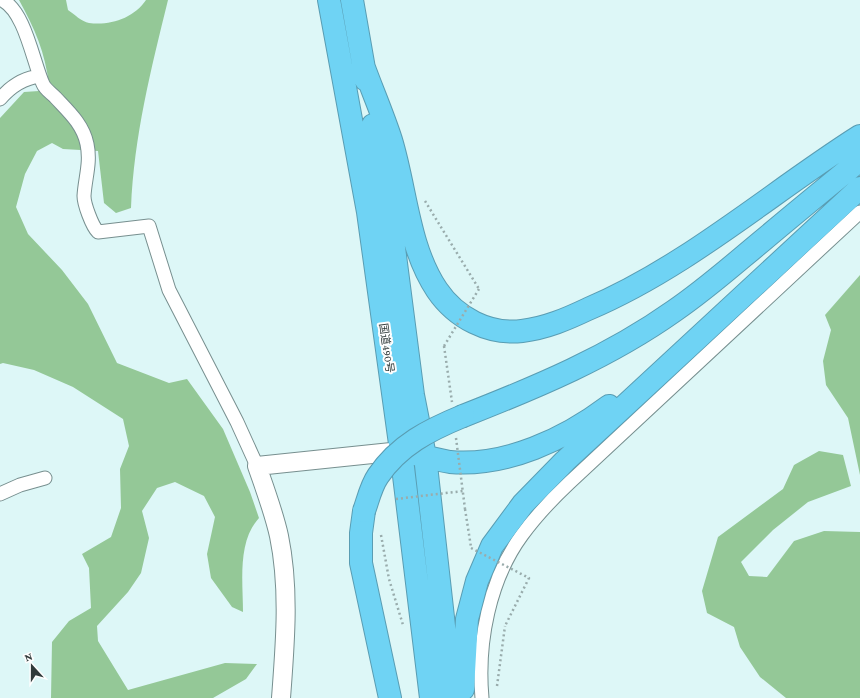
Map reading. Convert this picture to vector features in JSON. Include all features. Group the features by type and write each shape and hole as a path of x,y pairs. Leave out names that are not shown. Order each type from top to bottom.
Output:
{"highway":[{"name":"国道490号","path":"329,0 368,212 401,452 431,698"},
{"name":"国道490号","path":"352,0 394,240 413,395 425,456 452,698"},
{"path":"363,65 391,141 415,238 431,280 449,305 464,317 481,326 498,330 520,331 539,328 603,303 647,280 700,247 810,168 860,136"},
{"path":"390,698 362,562 361,533 364,511 377,477 396,454 414,438 457,418 531,390 605,354 674,311 719,277 860,160"},
{"path":"463,698 467,619 477,580 492,546 523,504 565,461 860,188"},
{"path":"401,452 450,462 485,460 538,447 592,419 702,334"}],"street":[{"path":"2,0 6,2 16,14 31,46 43,85 77,120 87,143 89,164 84,197 94,228 98,232 149,226 169,290 237,422 257,466 279,536 285,577 285,632 281,698"},
{"path":"0,99 16,84 28,78 40,76"},
{"path":"482,698 482,660 486,621 494,590 505,563 521,536 541,510 860,212"},
{"path":"257,466 401,452"},
{"path":"0,494 20,485 45,478"}],"path":[{"path":"424,199 479,289 444,346 457,418 456,438 471,548 529,578 505,626 497,686"},
{"path":"391,500 463,491"},
{"path":"380,533 389,579 403,628"}],"green space":[{"path":"19,0 66,0 68,10 78,18 89,23 97,24 113,22 128,16 135,12 146,0 168,0 144,103 136,155 131,208 116,213 104,203 98,151 63,149 52,143 37,151 25,174 16,207 28,234 62,270 88,304 117,363 169,383 187,379 223,429 250,492 259,518 252,528 244,550 242,575 243,612 232,607 211,578 207,554 215,517 204,496 175,482 157,488 142,511 149,538 141,573 128,592 97,626 98,641 128,690 225,663 257,664 246,679 213,698 51,698 52,642 69,621 91,608 89,568 82,554 111,537 121,508 120,469 129,446 123,419 73,387 34,370 3,363 0,364 0,118 24,92 39,91 49,85 42,51 30,21"},
{"path":"860,275 860,475 848,418 826,385 823,361 831,330 825,315"},
{"path":"819,451 843,455 851,486 808,502 773,530 741,562 749,576 767,577 794,541 824,531 860,532 860,698 786,698 760,677 740,647 734,627 707,613 702,591 718,537 783,489 794,465"}]}
